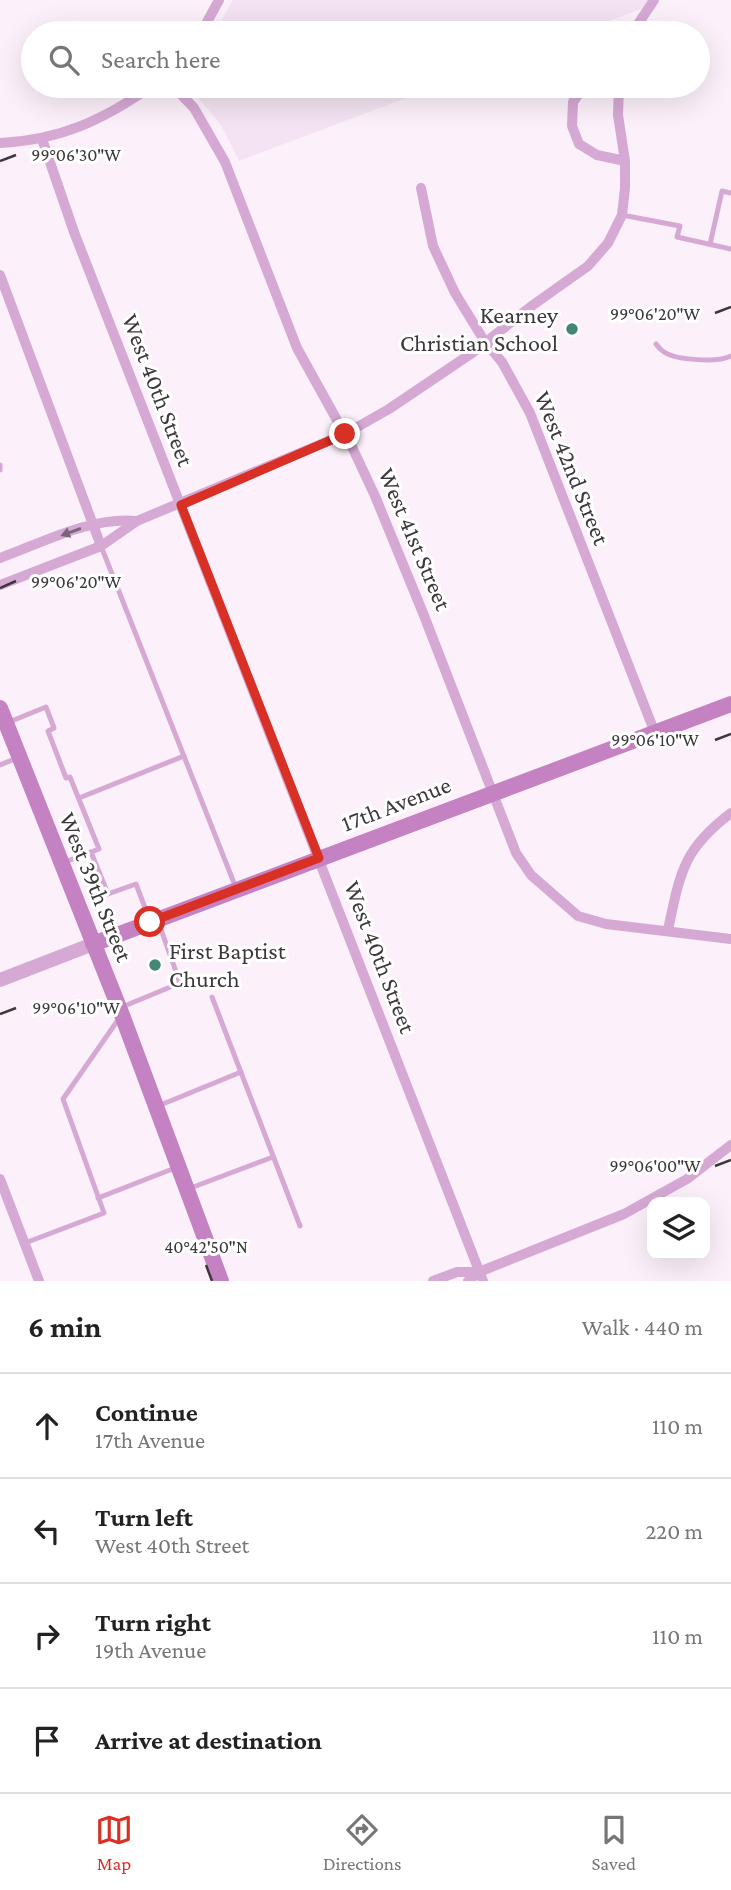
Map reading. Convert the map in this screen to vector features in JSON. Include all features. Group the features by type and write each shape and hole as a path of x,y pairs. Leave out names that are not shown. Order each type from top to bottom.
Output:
{"main road":[{"name":"17th Avenue","path":"93,944 492,792 731,705"},
{"name":"West 39th Street","path":"3,716 120,1012 221,1281"}],"street":[{"path":"208,21 219,0"},
{"path":"640,21 654,0"},
{"path":"0,143 42,139 94,122 133,98"},
{"name":"West 41st Street","path":"184,98 194,108 225,162 297,348 345,434 375,496 516,853 531,875 578,916 606,924 731,939"},
{"path":"576,98 573,102 572,126 579,144 588,151 625,161"},
{"path":"0,585 101,546 137,521 181,505 345,434 389,409 588,266 608,243 622,215 625,161 618,115 619,98"},
{"name":"West 40th Street","path":"42,139 74,232 481,1276"},
{"name":"West 42nd Street","path":"421,188 433,246 455,293 485,342 502,362 530,413 655,733"},
{"path":"1,278 101,546"},
{"path":"0,558 93,524 120,519 137,521"},
{"path":"668,930 686,860 708,830 731,813"},
{"name":"17th Avenue","path":"0,980 93,944"},
{"path":"468,1281 624,1214 687,1179 731,1145"},
{"path":"0,1179 39,1281"},
{"path":"433,1281 457,1272 481,1276"}],"lane":[{"path":"710,244 722,191 731,193"},
{"path":"622,215 680,226 677,237 731,249"},
{"path":"656,344 670,355 716,361 731,356"},
{"path":"101,546 237,889"},
{"path":"3,716 46,708 54,728 48,731 66,778 71,777 99,849 62,864"},
{"path":"79,798 184,756"},
{"path":"0,765 20,757"},
{"path":"25,1243 104,1213 63,1100 120,1012 180,983 136,884 108,894 91,852"},
{"path":"212,997 300,1226"},
{"path":"155,1107 241,1072"},
{"path":"186,1189 273,1157"},
{"path":"98,1198 178,1167"}],"shaded area":[{"path":"233,0 649,0 641,9 609,21 221,21"},
{"path":"198,98 406,98 239,161 221,125"}],"place":[{"name":"Kearney Christian School","path":"572,329"},
{"name":"First Baptist Church","path":"155,965"}],"route":[{"path":"150,922 319,858 181,505 345,434"}]}
